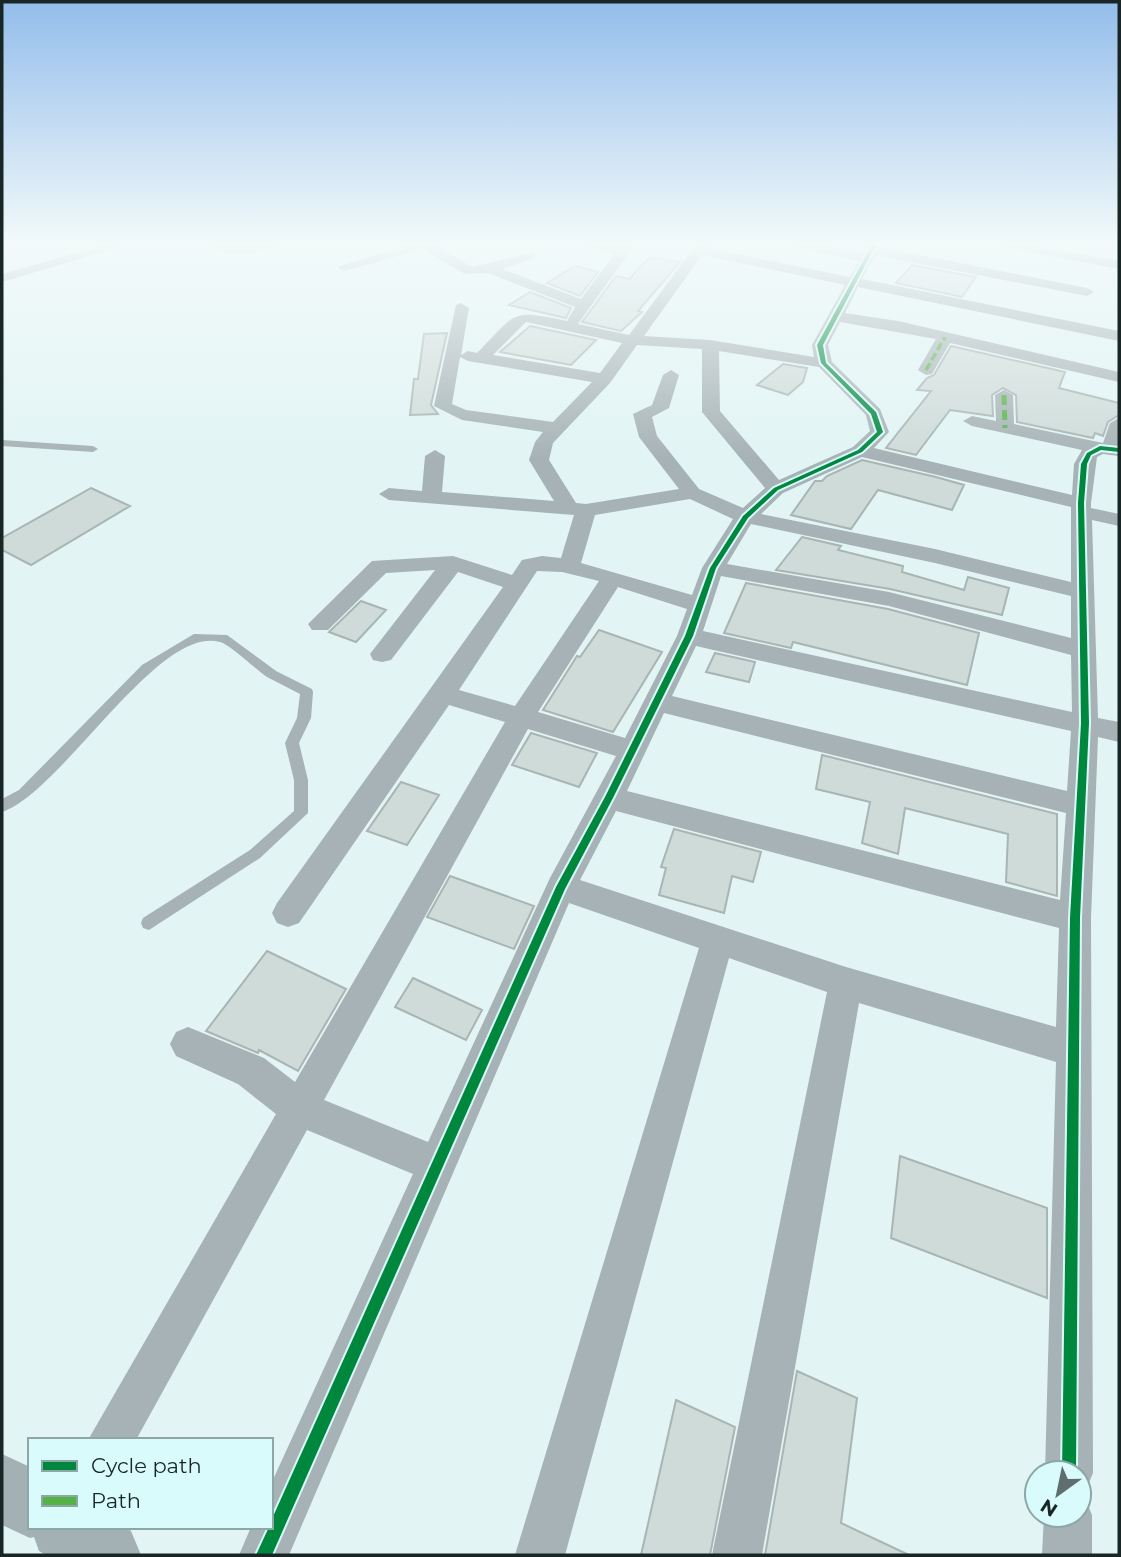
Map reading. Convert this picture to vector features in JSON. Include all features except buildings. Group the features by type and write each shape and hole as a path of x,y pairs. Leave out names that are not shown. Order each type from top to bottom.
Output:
{"main road":[{"path":"2,1487 28,1504"},
{"path":"67,1529 107,1555"}],"street":[{"path":"460,314 443,406 449,411 555,428"},
{"path":"570,325 579,314"},
{"path":"569,567 577,509 539,460 544,442 604,379 651,314"},
{"path":"1013,314 1119,336"},
{"path":"264,1555 561,887 657,702 694,621 713,568 745,517 776,489 860,451 880,432 874,413 824,363 820,345 834,316 945,337 1119,377"},
{"path":"481,358 519,319 535,318 631,340 710,345 824,363"},
{"path":"926,370 945,337"},
{"path":"710,345 713,387 709,399 711,412 776,489"},
{"path":"452,354 604,379"},
{"path":"671,376 660,408 642,414 648,437 692,493 745,517 935,556 1083,592"},
{"path":"1004,395 1005,428"},
{"path":"972,421 1113,442"},
{"path":"1069,1459 1075,918 1085,723 1081,508 1084,464 1089,454 1113,442"},
{"path":"860,451 1119,520"},
{"path":"432,498 435,456"},
{"path":"389,494 577,509 692,493"},
{"path":"288,913 535,562 569,567 612,579 694,621 1119,732"},
{"path":"320,624 380,566 453,563 517,584"},
{"path":"382,654 453,563"},
{"path":"713,568 889,599 1084,650"},
{"path":"112,1438 521,718 612,579"},
{"path":"443,694 632,750"},
{"path":"657,702 1079,805"},
{"path":"609,798 1075,918"},
{"path":"561,887 846,983 1074,1049"},
{"path":"540,1555 718,940"},
{"path":"737,1555 846,983"},
{"path":"188,1044 251,1071 300,1109 438,1165"},
{"path":"1068,1529 1068,1555"}],"lane":[{"path":"2,443 93,449"},
{"path":"2,806 24,794 146,668 194,638 222,638 272,674 307,692 304,718 292,743 301,780 301,813 255,854 149,923"}],"marked path":[{"path":"926,370 945,337"},
{"path":"1004,395 1005,428"}],"cycle path":[{"path":"264,1555 561,887 609,798 689,636 713,568 745,517 776,489 860,451 880,432 874,413 824,363 820,345 837,314"},
{"path":"1069,1459 1075,918 1085,723 1081,503 1084,464 1089,454 1100,448 1119,450"}]}
